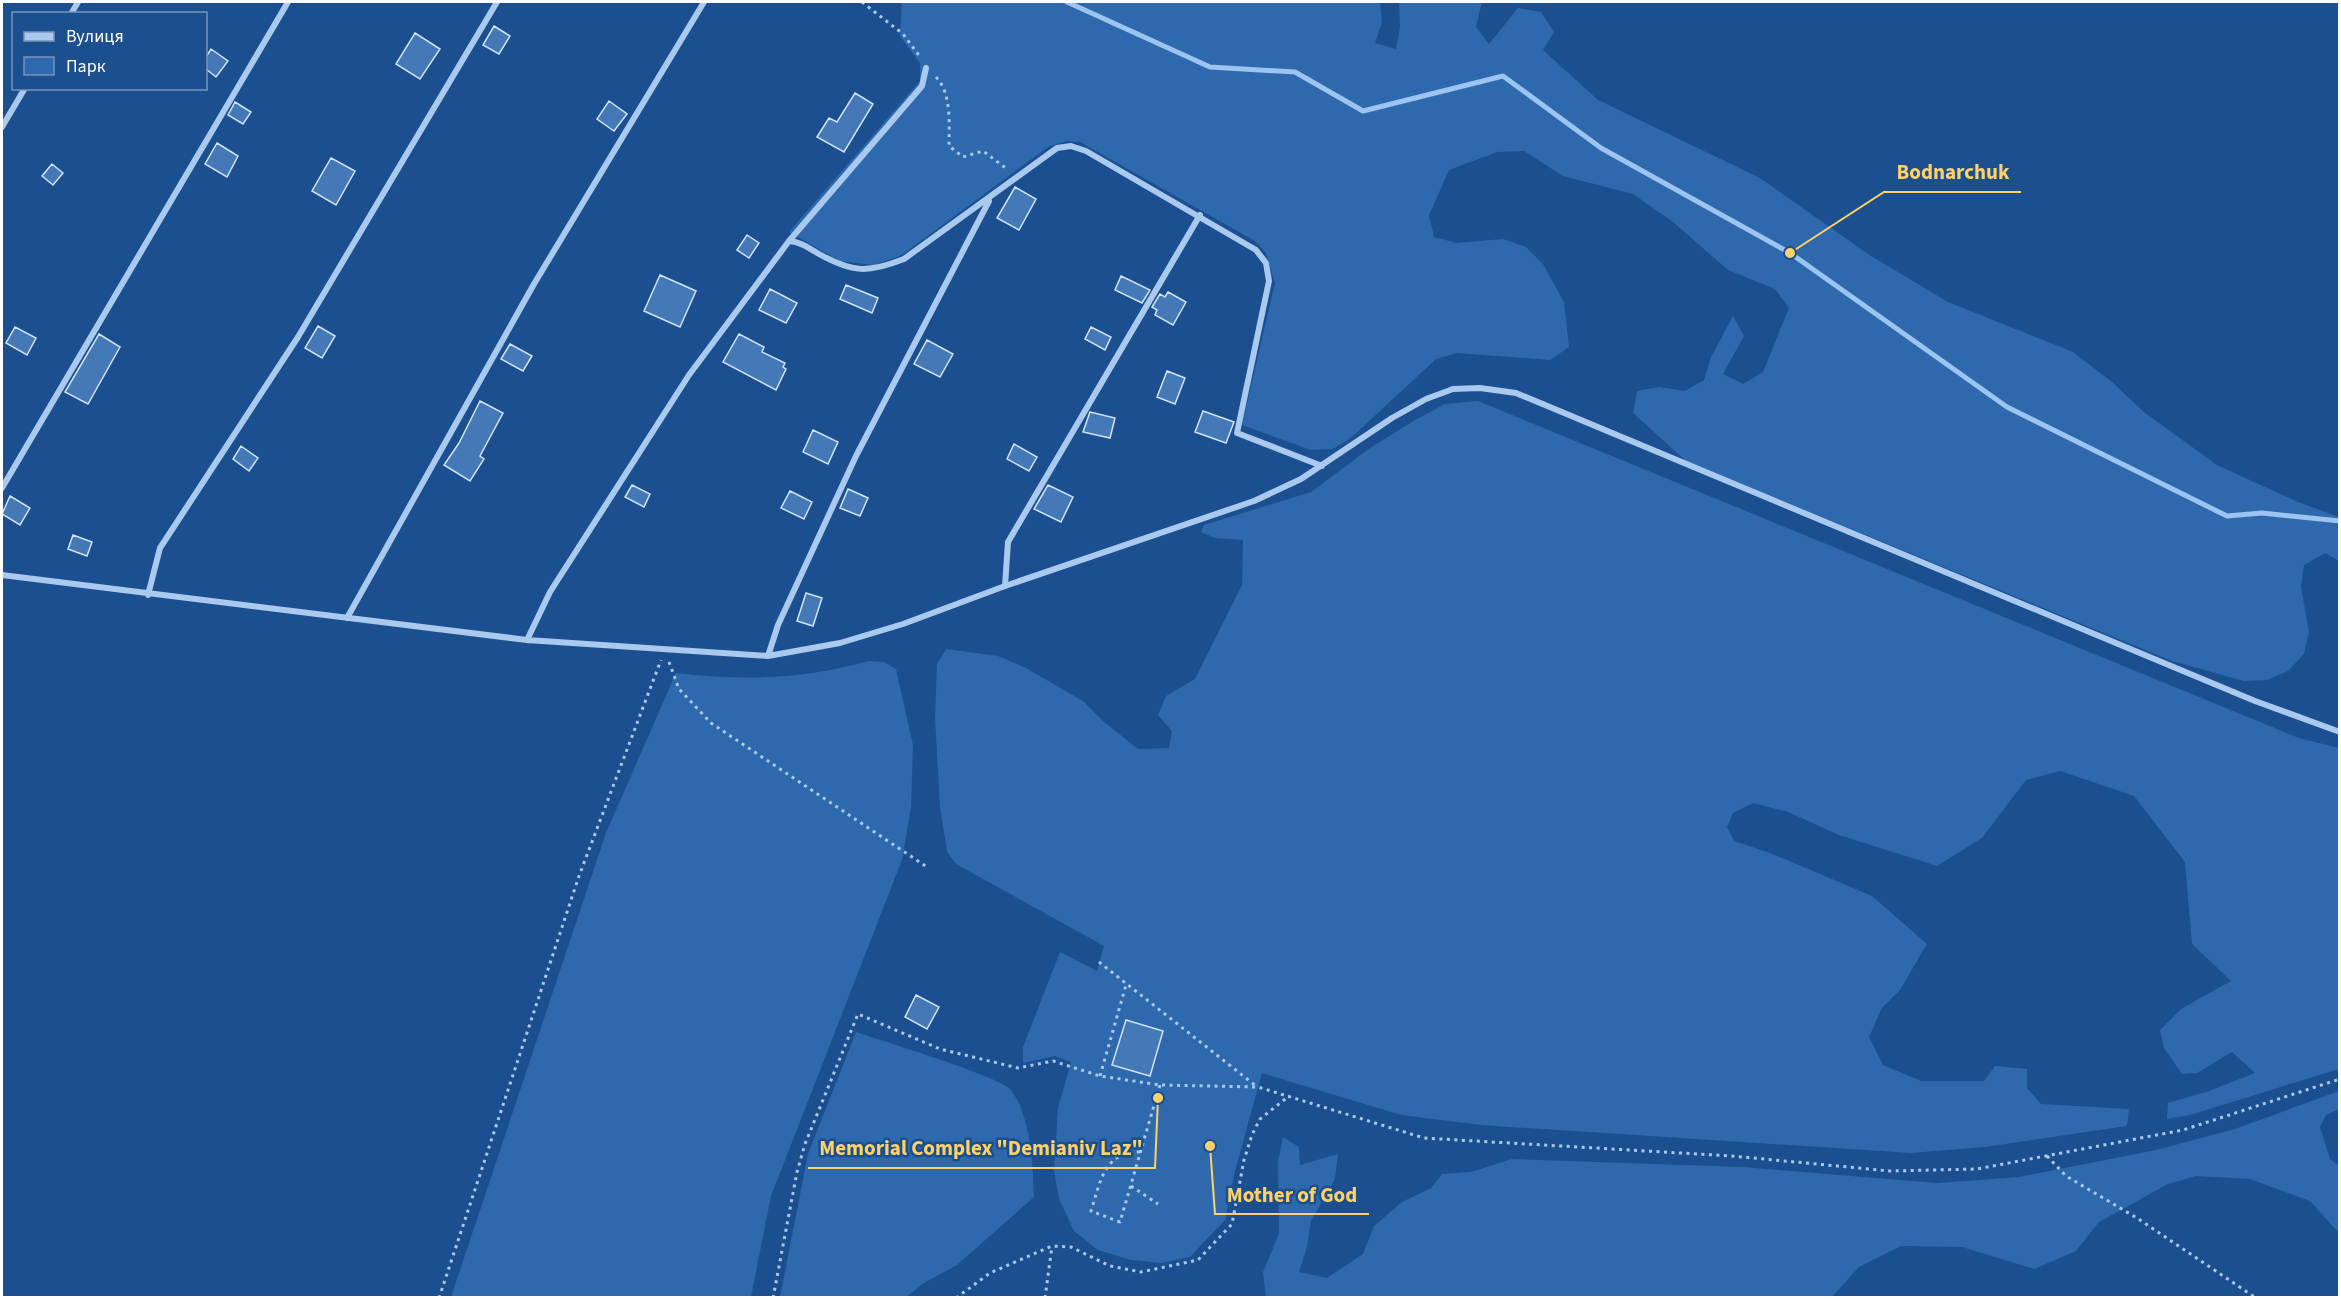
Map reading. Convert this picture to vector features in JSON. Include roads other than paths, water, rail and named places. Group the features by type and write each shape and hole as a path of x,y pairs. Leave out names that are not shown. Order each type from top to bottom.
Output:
{"street":[{"path":"2,488 288,2"},
{"path":"148,595 160,548 298,337 497,2"},
{"path":"347,618 534,284 704,2"},
{"path":"527,640 550,592 689,375 789,241 922,86 926,68"},
{"path":"2,127 24,90"},
{"path":"789,241 798,242 842,267 862,270 880,269 904,259 989,200 1017,176 1057,148 1071,146 1086,151 1200,215 1256,250 1266,263 1269,281 1237,433 1322,466"},
{"path":"768,656 778,625 856,456 989,200"},
{"path":"1005,586 1008,542 1200,215"},
{"path":"2,575 148,595 527,640 768,656 840,643 903,624 1005,586 1254,501 1301,479 1392,417 1426,399 1453,389 1480,388 1516,393 2244,696 2340,732"}],"waterway":[{"path":"1067,2 1210,67 1295,72 1363,111 1503,76 1601,148 1790,253 2007,407 2227,516 2262,513 2340,521"}],"place":[{"name":"Bodnarchuk","path":"1790,253"},
{"name":"Memorial Complex \"Demianiv Laz\"","path":"1158,1098"},
{"name":"Mother of God","path":"1210,1146"}]}
